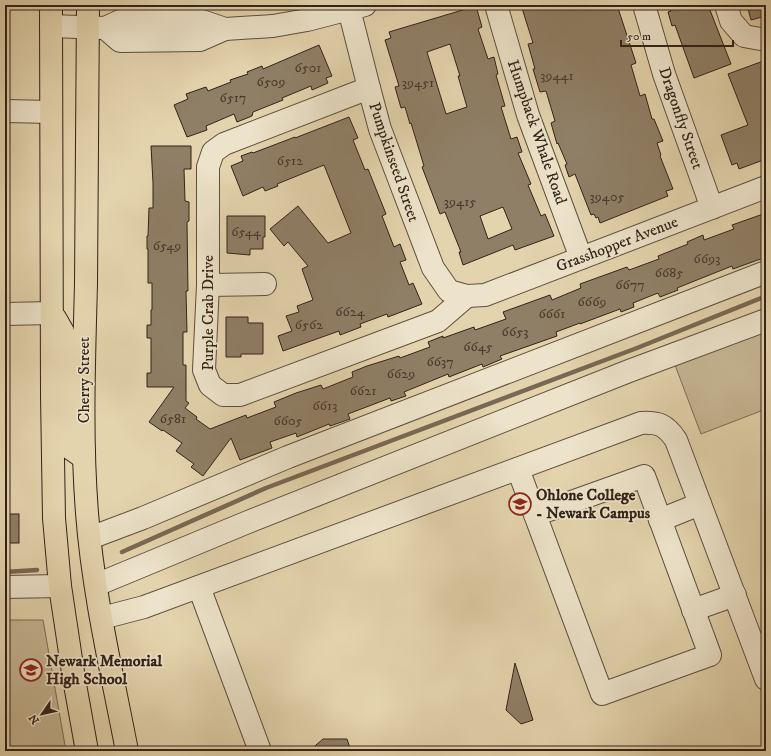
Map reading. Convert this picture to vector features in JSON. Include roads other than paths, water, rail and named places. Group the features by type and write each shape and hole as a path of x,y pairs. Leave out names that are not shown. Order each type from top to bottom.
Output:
{"main road":[{"name":"Cherry Street","path":"51,5 54,518 60,586 74,679 87,751"},
{"name":"Cherry Street","path":"88,5 97,27 84,458 87,514 96,585 126,751"},
{"path":"52,313 63,332 68,345 68,441 71,449 84,458"}],"street":[{"name":"Humpback Whale Road","path":"496,5 528,115 582,258"},
{"name":"Dragonfly Street","path":"644,5 664,74 712,208"},
{"path":"726,5 731,21 744,36 766,40"},
{"path":"51,26 97,27 120,21 199,20 225,29 273,26 306,20 357,7"},
{"name":"Pumpkinseed Street","path":"357,7 369,88 380,129 433,268 449,291 466,296"},
{"name":"Purple Crab Drive","path":"369,88 224,144 213,152 208,167 208,285 204,370 210,385 223,394 240,395 438,320 466,296"},
{"path":"5,111 51,112"},
{"name":"Grasshopper Avenue","path":"466,296 485,295 766,187"},
{"path":"90,538 143,518 288,457 766,272"},
{"path":"208,285 265,284"},
{"path":"5,314 52,313"},
{"path":"96,585 248,522 630,371 766,320"},
{"path":"102,618 144,607 641,423 651,422 661,425 670,431 676,440 766,679"},
{"path":"518,468 535,515 602,694 710,655 644,476 535,515"},
{"path":"660,520 700,504"},
{"path":"5,587 60,586"},
{"path":"199,587 260,751"},
{"path":"693,610 734,595"}],"waterway":[{"path":"122,552 266,488 637,348 766,296"},
{"path":"5,572 37,570"}],"place":[{"name":"Ohlone College - Newark Campus","path":"520,504"},
{"name":"Newark Memorial High School","path":"31,670"}]}
